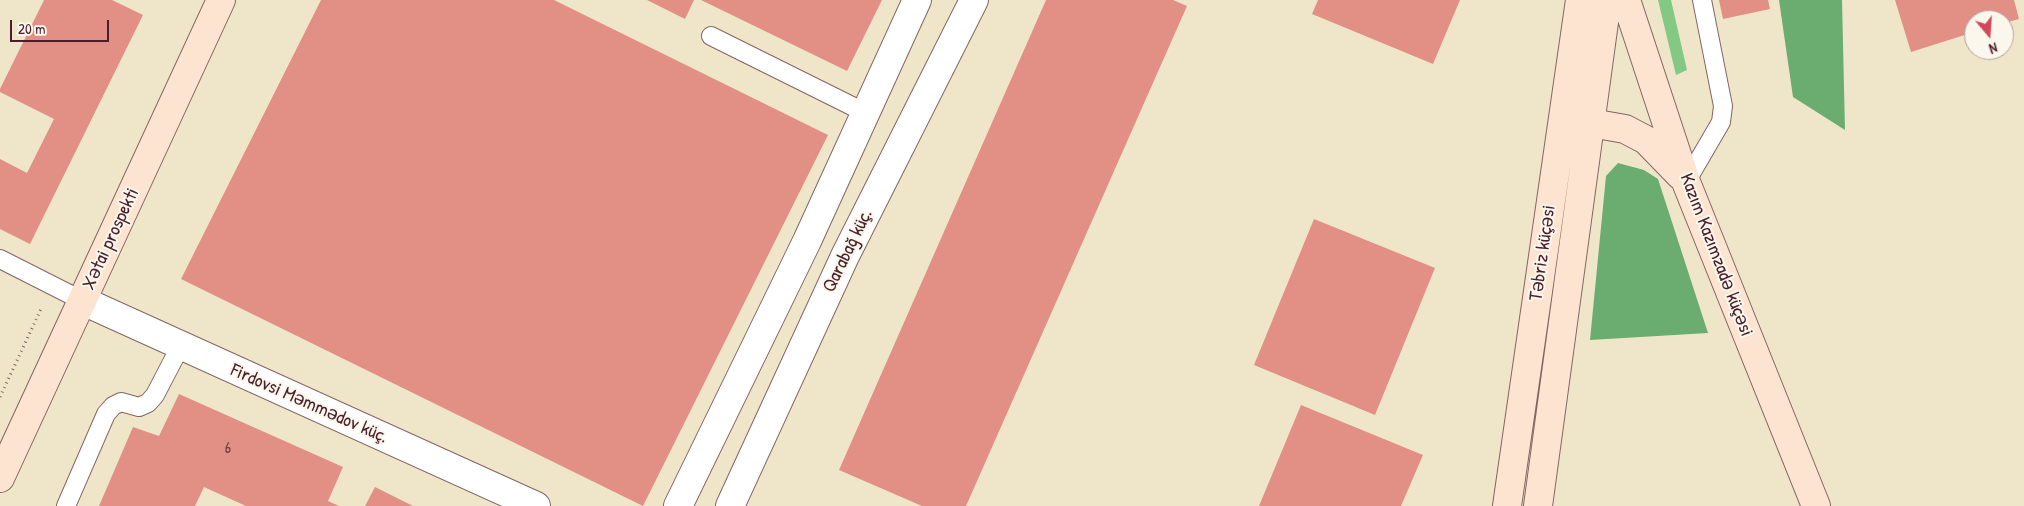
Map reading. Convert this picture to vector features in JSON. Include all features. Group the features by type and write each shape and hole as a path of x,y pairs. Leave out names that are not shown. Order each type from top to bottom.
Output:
{"main road":[{"name":"Xətai prospekti","path":"0,478 221,0"},
{"name":"Təbriz küçəsi","path":"1507,506 1580,0"},
{"name":"Təbriz küçəsi","path":"1538,506 1607,0"},
{"name":"Kazım Kazımzadə küçəsi","path":"1626,0 1686,182 1816,506"},
{"path":"1559,136 1577,127 1591,123 1625,129 1646,140 1686,182"}],"street":[{"path":"678,506 807,241 864,112 917,0"},
{"name":"Qarabağ küç.","path":"730,506 845,256 974,0"},
{"name":"Firdovsi Məmmədov küç.","path":"83,302 536,506"}],"lane":[{"path":"1686,182 1721,122 1722,106 1702,0"},
{"path":"711,36 864,112"},
{"path":"0,259 83,302"},
{"path":"66,506 106,414 113,406 121,402 139,407 148,403 155,395 181,345"}],"green space":[{"path":"1658,0 1671,0 1687,70 1676,75"},
{"path":"1779,0 1842,0 1845,130 1793,97"},
{"path":"1618,163 1644,170 1658,179 1708,333 1590,340 1606,176"}],"building":[{"path":"44,0 112,0 143,15 30,244 0,229 0,159 27,173 54,119 0,92 0,89"},
{"path":"321,0 554,0 828,135 643,506 181,279"},
{"path":"647,0 694,0 685,19"},
{"path":"701,0 882,0 847,71"},
{"path":"1046,0 1173,0 1187,6 966,506 922,506 839,470"},
{"path":"1318,0 1460,0 1433,64 1312,14"},
{"path":"1719,0 1768,0 1770,9 1723,19"},
{"path":"1895,0 2014,0 2019,19 2014,20 2014,10 1964,10 1964,35 1911,52"},
{"path":"1314,219 1435,268 1375,415 1254,365"},
{"path":"179,394 343,467 328,501 339,506 246,506 204,487 195,506 99,506 133,427 159,436"},
{"path":"1301,405 1423,455 1401,506 1259,506"},
{"path":"375,487 413,506 365,506"}]}
